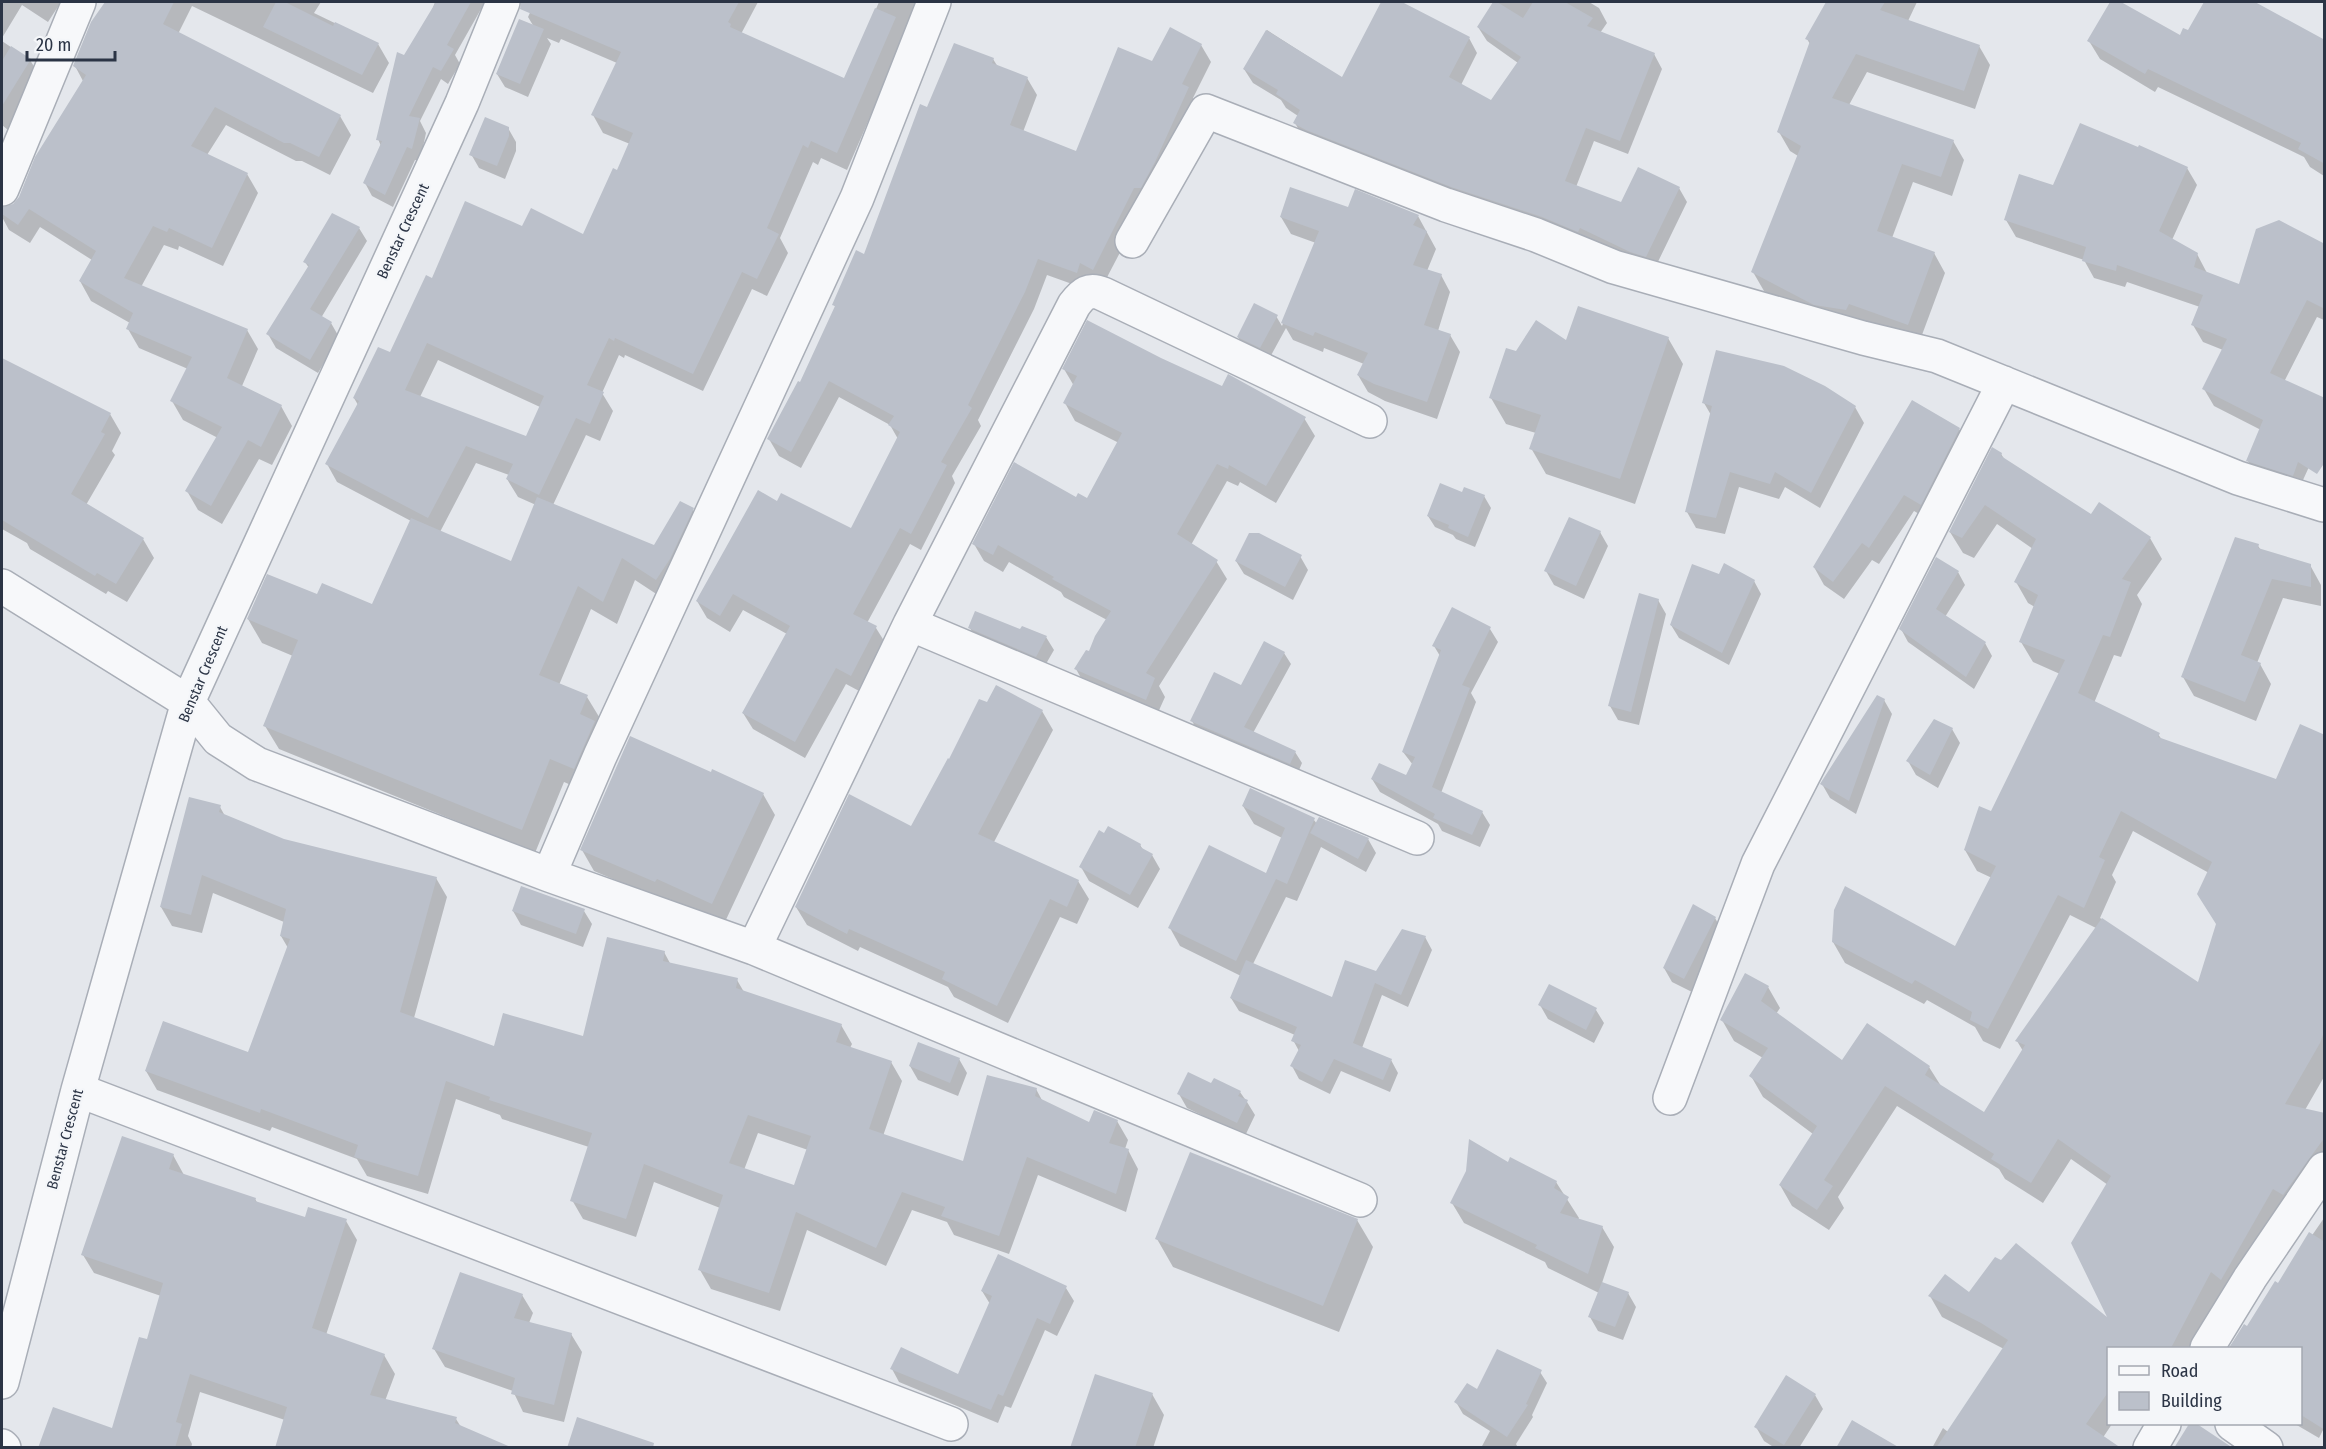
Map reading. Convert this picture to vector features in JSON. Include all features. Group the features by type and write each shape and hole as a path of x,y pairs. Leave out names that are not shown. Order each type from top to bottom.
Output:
{"street":[{"path":"2,189 79,2"},
{"name":"Benstar Crescent","path":"2,1382 78,1090 188,702 462,103 503,2"},
{"path":"549,875 600,756 857,198 934,2"},
{"path":"1132,241 1206,111 1446,205 1536,235 1614,267 1863,338 1937,356 2238,478 2325,505"},
{"path":"754,948 910,624 1068,315 1082,293 1094,290 1371,421"},
{"path":"1670,1098 1758,864 2004,383"},
{"path":"2,586 188,702 218,739 257,764 549,875 754,948 1360,1200"},
{"path":"910,624 1417,838"},
{"path":"78,1090 951,1424"},
{"path":"2208,1347 2250,1278 2325,1169"},
{"path":"2150,1448 2162,1425"},
{"path":"2233,1425 2266,1448"}],"building":[{"path":"105,2 174,2 163,24 341,115 319,157 290,143 284,143 215,107 191,146 248,173 212,248 169,228 167,232 153,226 124,278 248,329 227,378 282,405 261,447 248,440 211,506 185,491 222,427 170,401 192,357 126,329 133,313 79,281 96,251 29,209 18,225 2,214 2,207 13,204 19,197 35,157 86,75 73,66 91,22"},
{"path":"276,2 285,2 333,26 335,22 379,43 362,75 263,27"},
{"path":"436,2 471,2 447,45 454,49 441,71 433,67 409,116 420,118 412,149 407,147 385,195 363,183 382,141 376,140 397,52 404,55"},
{"path":"521,2 739,2 728,22 731,24 730,27 844,78 875,8 896,17 837,153 811,141 808,148 803,145 767,228 779,234 757,279 742,272 693,374 615,338 614,341 609,338 587,385 604,392 590,424 576,418 539,495 506,479 513,464 466,446 428,518 325,464 359,401 353,398 378,347 390,352 426,275 432,278 465,201 522,226 531,208 583,234 613,168 617,170 633,133 591,115 621,52 520,9","holes":["427,343 544,396 526,436 405,390"]},
{"path":"1381,2 1402,2 1470,37 1449,77 1491,100 1521,57 1477,27 1493,2 1497,2 1523,18 1533,2 1565,2 1593,18 1587,26 1655,53 1620,141 1586,128 1565,181 1621,202 1638,167 1680,187 1646,257 1630,252 1580,228 1578,232 1542,217 1451,187 1306,130 1293,123 1300,110 1276,94 1278,90 1243,69 1266,30 1342,77"},
{"path":"1826,2 1885,2 1880,10 1980,45 1964,91 1856,54 1832,98 1954,140 1941,177 1902,164 1877,231 1935,252 1908,325 1849,304 1846,310 1814,305 1751,272 1801,146 1777,132 1810,41 1805,39"},
{"path":"2110,2 2121,2 2180,35 2183,28 2188,30 2204,2 2255,2 2325,40 2325,164 2298,149 2301,143 2148,69 2145,74 2087,41"},
{"path":"519,19 544,29 520,84 496,74"},
{"path":"1170,27 1202,44 1182,84 1189,87 1155,162 1141,188 1134,188 1093,270 1080,263 1077,273 1038,259 1025,292 968,405 972,408 941,462 947,465 911,534 900,528 853,614 877,626 851,676 836,668 795,742 742,713 790,626 733,594 720,616 696,601 758,490 777,501 781,493 851,528 900,432 888,425 894,416 829,381 791,452 767,439 798,381 800,382 835,306 832,305 856,250 864,254 920,104 927,107 954,43 994,58 992,63 1028,77 1010,125 1076,151 1118,47 1152,61"},
{"path":"11,46 31,59 2,106 2,61"},
{"path":"485,117 509,127 509,136 497,166 469,155"},
{"path":"2080,123 2138,147 2139,145 2188,167 2159,231 2198,253 2194,267 2239,284 2256,229 2279,220 2325,244 2325,309 2307,300 2270,373 2325,398 2325,462 2317,474 2298,462 2293,476 2246,461 2263,420 2202,389 2227,339 2191,325 2203,295 2117,265 2116,271 2082,261 2086,247 2004,220 2019,174 2053,185"},
{"path":"1290,187 1348,207 1355,189 1419,215 1413,225 1427,231 1413,265 1442,274 1424,325 1451,334 1427,402 1374,384 1357,375 1368,353 1315,332 1313,336 1281,323 1319,231 1280,217"},
{"path":"332,213 360,227 310,309 332,322 310,360 266,334 309,265 303,262"},
{"path":"1254,303 1278,315 1260,348 1237,337"},
{"path":"1578,306 1669,337 1620,479 1529,449 1541,415 1489,398 1506,348 1516,351 1536,320 1566,340"},
{"path":"1087,320 1222,386 1228,374 1306,417 1266,486 1229,465 1228,469 1217,464 1177,534 1218,560 1146,673 1155,678 1146,700 1074,669 1086,650 1089,651 1095,636 1111,611 1052,579 1054,577 998,545 993,555 972,544 1014,462 1076,497 1078,493 1087,498 1122,433 1063,403 1077,376 1062,369"},
{"path":"1716,350 1784,366 1825,386 1856,406 1811,493 1775,472 1770,484 1730,472 1716,518 1685,512 1712,406 1702,403"},
{"path":"2,358 111,413 101,432 105,434 71,494 144,538 116,584 97,573 95,576 2,520"},
{"path":"1912,400 1960,428 1921,505 1904,495 1869,548 1862,543 1833,582 1813,567"},
{"path":"1992,447 2002,453 2001,456 2091,514 2099,502 2151,537 2122,579 2131,582 2110,637 2103,635 2078,693 2160,733 2158,737 2276,779 2300,724 2325,735 2325,1029 2320,1043 2285,1104 2325,1113 2325,1137 2283,1195 2273,1189 2221,1280 2211,1272 2172,1347 2107,1347 2107,1394 2086,1424 2121,1448 1936,1448 2008,1340 1981,1323 1928,1296 1945,1274 1969,1292 1995,1257 2001,1260 2016,1243 2107,1317 2071,1243 2111,1176 2058,1139 2031,1183 1991,1159 1994,1154 1885,1086 1824,1180 1833,1186 1817,1210 1779,1185 1817,1126 1749,1076 1768,1048 1720,1020 1745,973 1769,986 1761,1001 1842,1060 1867,1023 1930,1066 1925,1075 1984,1112 2025,1045 2015,1041 2102,918 2198,982 2216,924 2197,894 2212,862 2121,811 2099,857 2105,860 2084,908 2058,895 1988,1029 1970,1020 1972,1012 1915,980 1912,984 1832,942 1834,910 1845,886 1955,946 1996,866 1964,850 1979,806 1991,811 2065,660 2019,642 2038,595 2014,582 2036,539 1985,505 1962,538 1949,532"},
{"path":"1440,483 1462,492 1464,487 1485,495 1468,537 1448,528 1449,525 1427,516"},
{"path":"537,497 654,545 680,501 694,508 670,559 656,580 622,558 603,602 578,586 539,675 588,695 580,714 595,721 574,769 550,759 522,830 263,726 298,640 247,619 267,574 317,594 322,583 372,604 411,518 511,561"},
{"path":"1569,517 1601,531 1576,586 1544,571"},
{"path":"1249,533 1259,533 1302,555 1285,587 1235,561"},
{"path":"2235,537 2259,544 2258,548 2311,564 2311,587 2272,579 2241,655 2261,663 2245,702 2181,677"},
{"path":"1936,557 1959,571 1936,609 1986,642 1966,677 1899,629"},
{"path":"1724,563 1755,580 1722,653 1670,625 1692,564 1719,574"},
{"path":"1639,593 1659,599 1631,712 1608,706"},
{"path":"1452,607 1491,627 1462,685 1470,688 1432,787 1483,811 1472,835 1433,818 1435,814 1371,779 1379,763 1406,775 1415,757 1402,752 1441,650 1432,646"},
{"path":"975,611 1020,629 1022,626 1047,636 1036,657 968,628"},
{"path":"1264,641 1285,652 1244,727 1296,751 1290,764 1190,721 1214,672 1241,685"},
{"path":"996,685 1043,710 978,834 1079,880 1067,907 1050,899 997,1006 942,979 945,972 849,929 847,934 795,907 849,794 911,826 949,759 979,699 987,702"},
{"path":"1877,695 1885,699 1849,801 1820,784"},
{"path":"1934,719 1953,728 1930,775 1906,761"},
{"path":"630,736 764,793 712,904 657,879 655,882 580,850"},
{"path":"1250,788 1315,818 1287,884 1276,879 1236,961 1168,928 1209,845 1266,873 1285,828 1242,806"},
{"path":"189,797 221,805 219,812 284,839 437,877 400,1012 494,1046 503,1013 583,1036 607,937 665,951 663,961 738,978 736,988 842,1024 836,1042 892,1061 869,1129 963,1161 987,1075 1037,1088 1035,1096 1089,1122 1094,1110 1118,1120 1109,1143 1129,1149 1116,1194 1027,1157 999,1236 941,1216 945,1207 902,1192 876,1248 796,1212 769,1293 698,1270 723,1195 644,1164 626,1219 570,1201 592,1133 489,1100 490,1097 446,1081 418,1176 354,1157 358,1145 261,1109 260,1113 145,1071 163,1021 248,1052 290,939 280,936 286,909 202,875 191,915 160,907","holes":["748,1115 811,1136 794,1185 729,1163"]},
{"path":"1319,817 1369,838 1358,859 1310,833"},
{"path":"1108,826 1141,844 1140,847 1153,854 1130,895 1079,867 1099,830 1104,833"},
{"path":"521,886 585,909 576,934 512,911"},
{"path":"1693,904 1716,917 1684,979 1663,968"},
{"path":"1402,929 1426,936 1401,995 1375,983 1353,1043 1392,1059 1383,1080 1334,1059 1322,1082 1290,1066 1301,1045 1291,1041 1297,1027 1230,998 1246,960 1332,997 1345,960 1376,971"},
{"path":"1549,984 1597,1008 1586,1030 1538,1005"},
{"path":"918,1042 960,1058 950,1083 909,1066"},
{"path":"1188,1072 1211,1083 1214,1078 1241,1091 1238,1096 1248,1100 1237,1123 1177,1094"},
{"path":"122,1136 174,1154 169,1169 256,1198 255,1201 305,1217 308,1207 347,1219 312,1328 385,1354 370,1395 457,1417 455,1423 513,1448 275,1448 287,1407 190,1374 176,1422 182,1424 175,1448 38,1448 53,1407 112,1428 139,1337 147,1339 163,1283 81,1255"},
{"path":"1469,1139 1508,1162 1510,1157 1557,1181 1554,1188 1569,1197 1560,1213 1603,1226 1588,1274 1535,1248 1537,1245 1450,1203 1466,1171"},
{"path":"1190,1152 1358,1219 1323,1306 1155,1239"},
{"path":"2309,1232 2325,1242 2325,1430 2302,1416 2302,1347 2230,1347 2244,1324 2247,1326 2275,1281 2278,1283"},
{"path":"998,1254 1067,1286 1050,1324 1037,1318 1003,1396 998,1394 991,1410 890,1369 901,1347 958,1374 992,1296 981,1291"},
{"path":"460,1272 523,1294 514,1318 572,1333 554,1405 511,1394 515,1378 432,1349"},
{"path":"1602,1282 1629,1292 1615,1327 1588,1317"},
{"path":"1497,1349 1542,1370 1526,1404 1528,1405 1507,1437 1454,1402 1467,1383 1477,1389"},
{"path":"1095,1374 1153,1393 1135,1448 1070,1448"},
{"path":"1786,1375 1816,1394 1784,1445 1754,1427"},
{"path":"577,1417 654,1443 653,1448 567,1448"},
{"path":"1852,1420 1900,1448 1836,1448"},
{"path":"2188,1425 2198,1425 2233,1448 2174,1448"}]}
